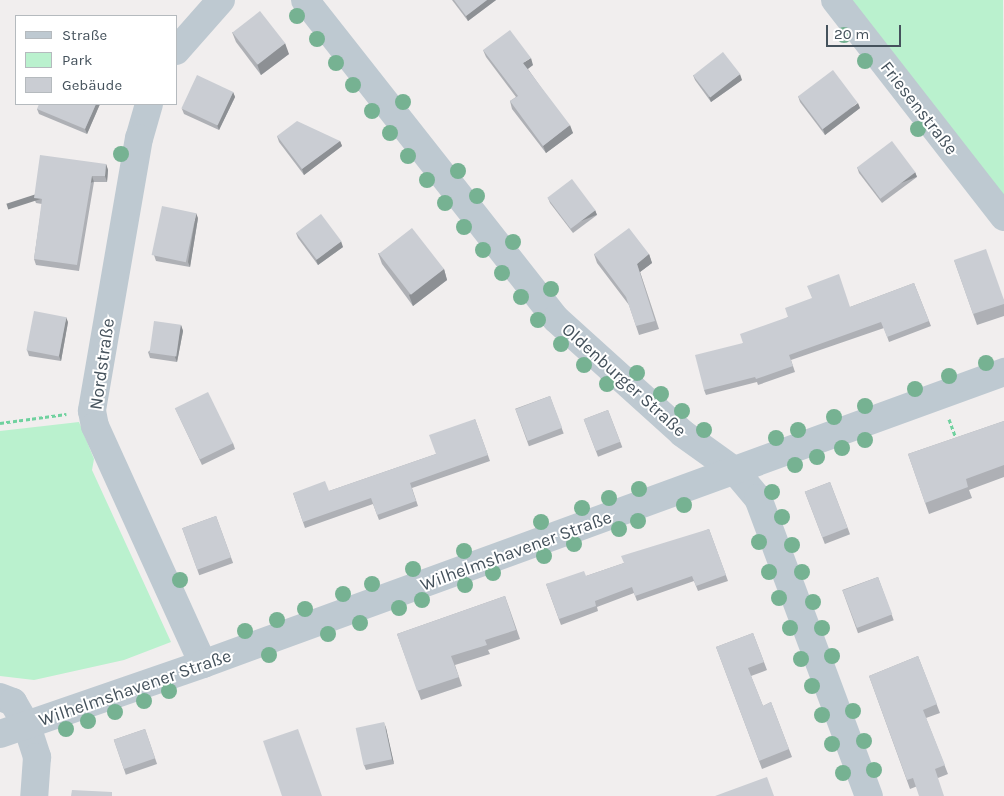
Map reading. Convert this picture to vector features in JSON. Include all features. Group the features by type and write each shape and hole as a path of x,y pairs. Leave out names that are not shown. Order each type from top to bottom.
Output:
{"street":[{"path":"178,49 221,0"},
{"name":"Oldenburger Straße","path":"304,0 556,319 682,433 735,472 758,498 869,796"},
{"name":"Friesenstraße","path":"835,0 1004,216"},
{"name":"Nordstraße","path":"149,105 139,138 92,410 95,426 203,664"},
{"name":"Wilhelmshavener Straße","path":"0,734 203,664 735,472 1004,372"},
{"path":"0,698 13,702 27,726 37,757 34,796"}],"path":[{"path":"0,423 92,410"},
{"path":"948,418 959,446"}],"green space":[{"path":"851,0 1003,0 1004,198"},
{"path":"79,422 94,459 92,470 171,642 124,660 34,680 0,676 0,431"}],"building":[{"path":"454,0 487,0 466,16"},
{"path":"260,11 285,43 258,65 232,33"},
{"path":"510,30 531,58 523,63 570,125 543,146 510,101 518,96 483,50"},
{"path":"723,52 740,74 710,97 693,75"},
{"path":"833,70 858,103 823,129 798,96"},
{"path":"197,75 233,92 218,125 181,109"},
{"path":"39,105 96,105 85,129 37,109"},
{"path":"297,121 340,141 302,169 277,136"},
{"path":"892,141 915,172 880,199 857,167"},
{"path":"40,155 106,164 105,176 92,176 77,265 34,259 42,199 34,198"},
{"path":"572,179 595,210 571,229 547,198"},
{"path":"162,206 196,213 186,262 152,255"},
{"path":"321,214 341,241 317,260 296,233"},
{"path":"412,228 444,269 411,295 379,254"},
{"path":"629,228 649,254 637,264 655,321 636,326 626,297 594,254"},
{"path":"986,249 1004,304 973,314 954,260"},
{"path":"839,274 850,307 914,283 929,321 887,337 881,322 789,355 793,366 756,379 755,377 704,390 695,355 743,343 740,334 788,317 785,308 812,298 807,286"},
{"path":"34,311 66,317 59,357 26,350"},
{"path":"154,321 181,325 176,356 150,353"},
{"path":"208,392 233,443 200,459 175,408"},
{"path":"550,396 562,428 528,441 515,409"},
{"path":"608,410 620,442 596,451 584,419"},
{"path":"475,419 488,455 410,483 416,501 377,515 371,498 303,522 293,493 325,481 329,491 436,454 429,435"},
{"path":"1004,421 1004,465 966,479 968,487 925,503 908,454"},
{"path":"830,482 848,528 822,537 805,492"},
{"path":"216,516 231,557 197,570 182,528"},
{"path":"709,529 726,575 696,586 692,576 635,596 632,587 595,601 596,606 559,619 546,584 584,571 586,576 624,563 621,556"},
{"path":"878,577 892,614 857,628 843,591"},
{"path":"505,596 516,630 485,640 487,645 451,656 459,677 417,691 397,634"},
{"path":"753,633 764,662 748,668 763,706 771,702 789,749 759,761 716,647"},
{"path":"918,656 937,704 923,710 945,765 935,769 944,796 919,796 913,778 907,780 869,676"},
{"path":"384,722 392,759 364,765 356,728"},
{"path":"145,729 155,758 124,769 114,740"},
{"path":"298,729 322,796 282,796 263,741"},
{"path":"767,777 774,796 715,796"},
{"path":"72,790 112,792 112,796 71,796"}]}
